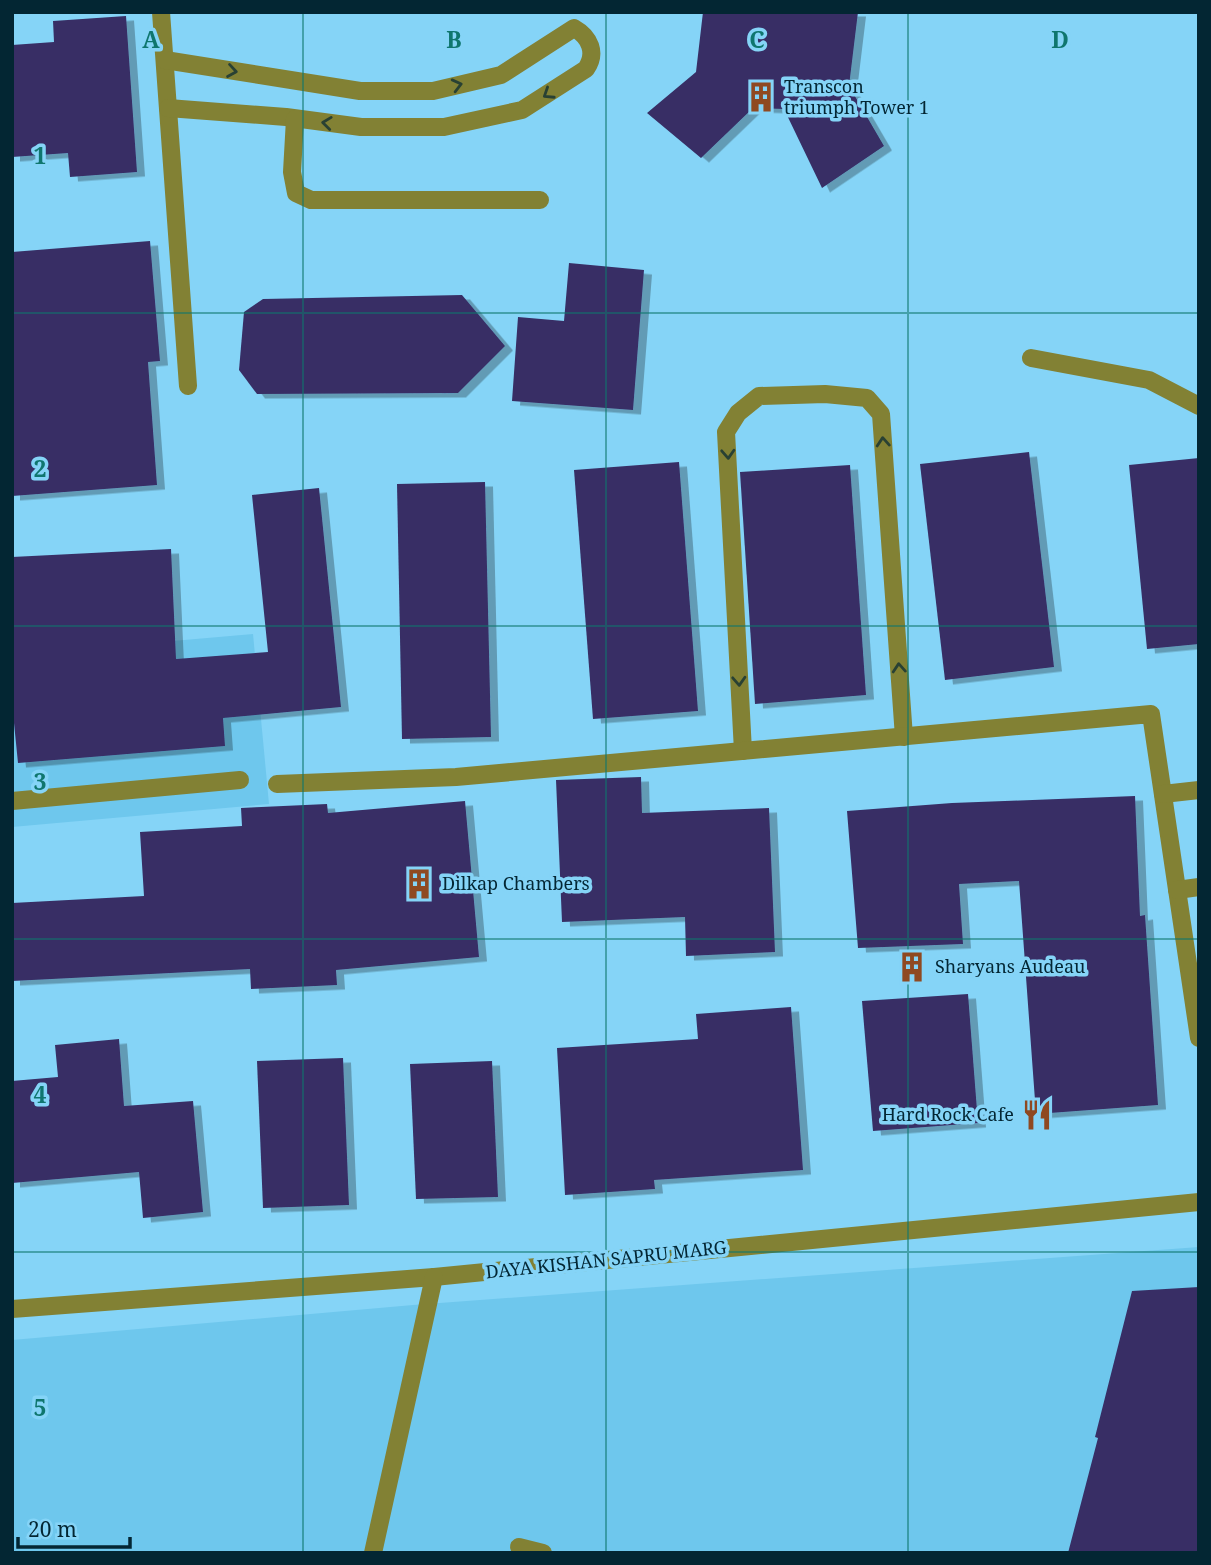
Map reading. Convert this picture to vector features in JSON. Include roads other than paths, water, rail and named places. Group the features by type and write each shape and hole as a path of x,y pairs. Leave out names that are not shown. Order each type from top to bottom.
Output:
{"street":[{"path":"161,12 188,386"},
{"path":"165,60 360,91 433,91 501,75 575,20 589,42 592,60 586,69 522,110 444,127 361,127 168,108"},
{"path":"295,119 292,181 296,192 311,200 540,200"},
{"path":"1031,358 1149,380 1199,406"},
{"path":"743,751 726,432 738,413 759,397 825,394 867,398 881,414 904,737"},
{"path":"277,784 456,777 1151,713 1199,1038"},
{"path":"12,801 240,780"},
{"path":"1163,794 1199,790"},
{"path":"1177,890 1199,887"},
{"name":"DAYA KISHAN SAPRU MARG","path":"12,1309 435,1277 1199,1202"},
{"path":"373,1553 435,1277"},
{"path":"519,1546 543,1553"}],"place":[{"name":"Transcon triumph Tower 1","path":"761,97"},
{"name":"Dilkap Chambers","path":"419,884"},
{"name":"Sharyans Audeau","path":"912,967"},
{"name":"Hard Rock Cafe","path":"1037,1115"}]}
